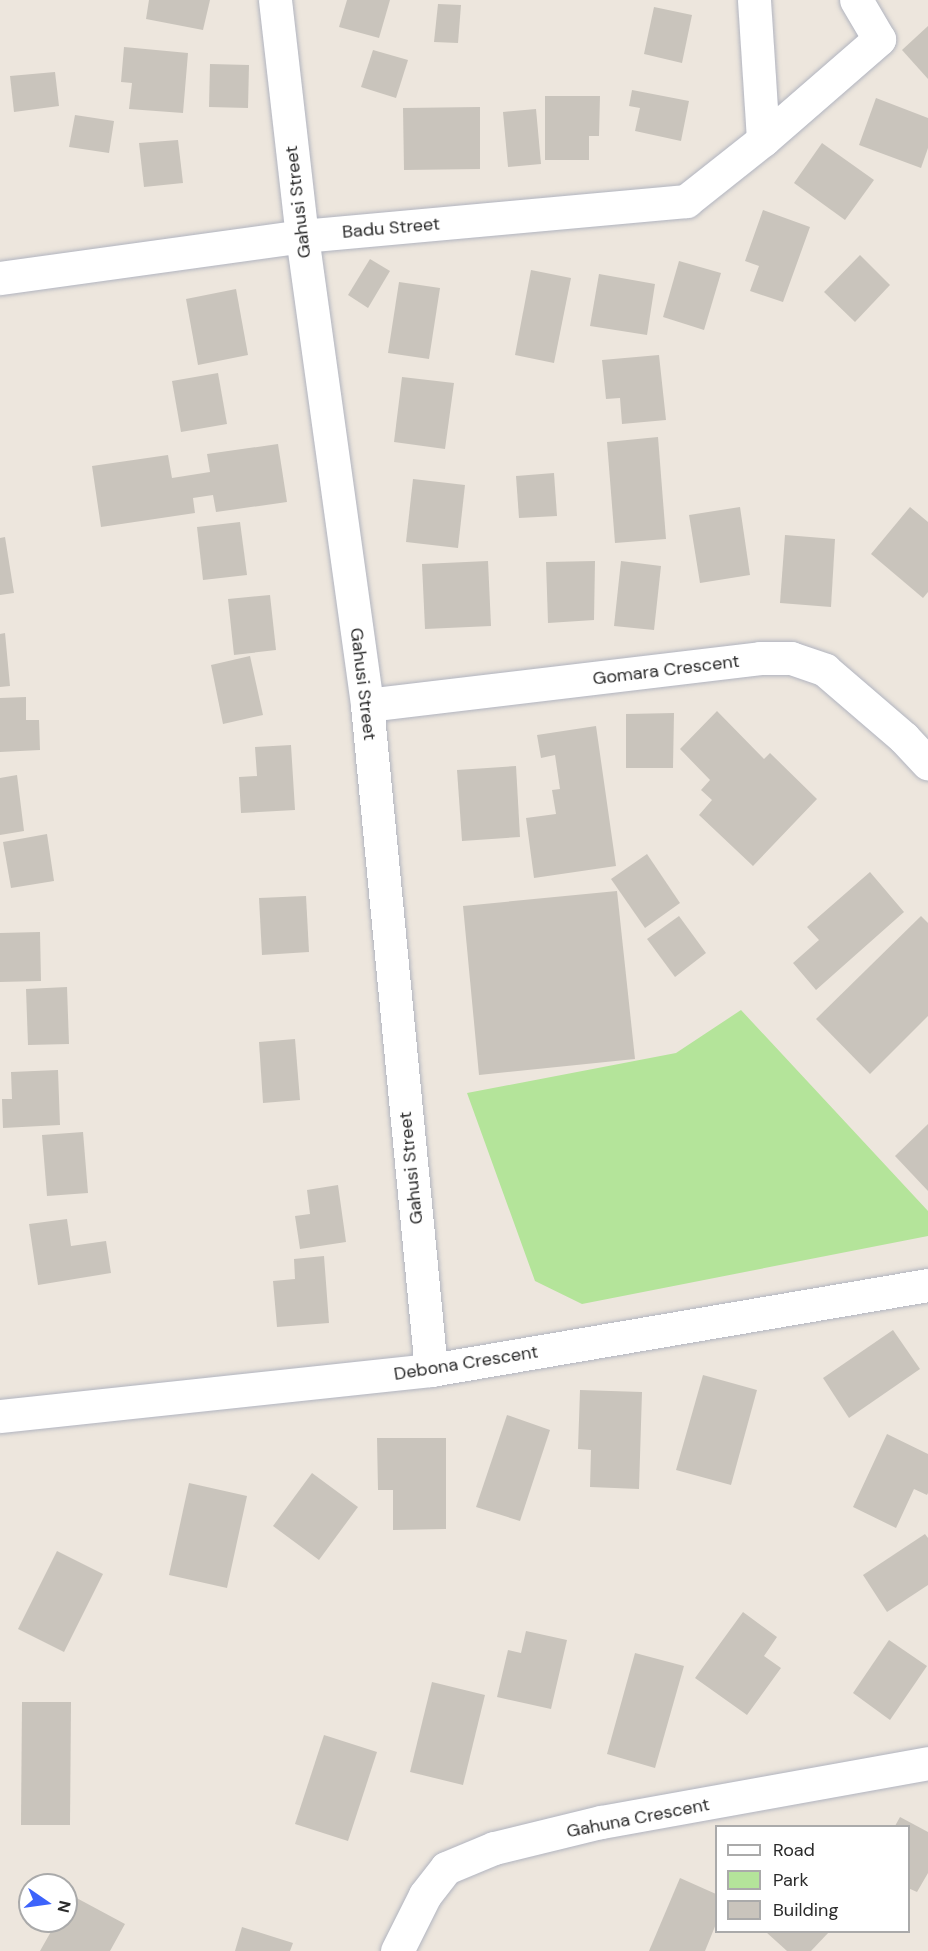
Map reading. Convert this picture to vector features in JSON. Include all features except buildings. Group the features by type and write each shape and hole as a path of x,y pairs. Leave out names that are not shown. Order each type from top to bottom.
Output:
{"street":[{"name":"Gahusi Street","path":"275,0 302,236 367,705 431,1370"},
{"path":"754,0 763,140"},
{"name":"Badu Street","path":"0,278 302,236 686,201 763,140 879,39 856,0"},
{"name":"Gomara Crescent","path":"367,705 760,658 790,658 825,670 903,738 928,764"},
{"name":"Debona Crescent","path":"0,1416 431,1370 928,1285"},
{"name":"Gahuna Crescent","path":"397,1951 424,1895 446,1868 494,1848 601,1822 928,1762"}],"green space":[{"path":"741,1010 928,1211 928,1236 582,1304 535,1281 467,1093 676,1053"}]}
